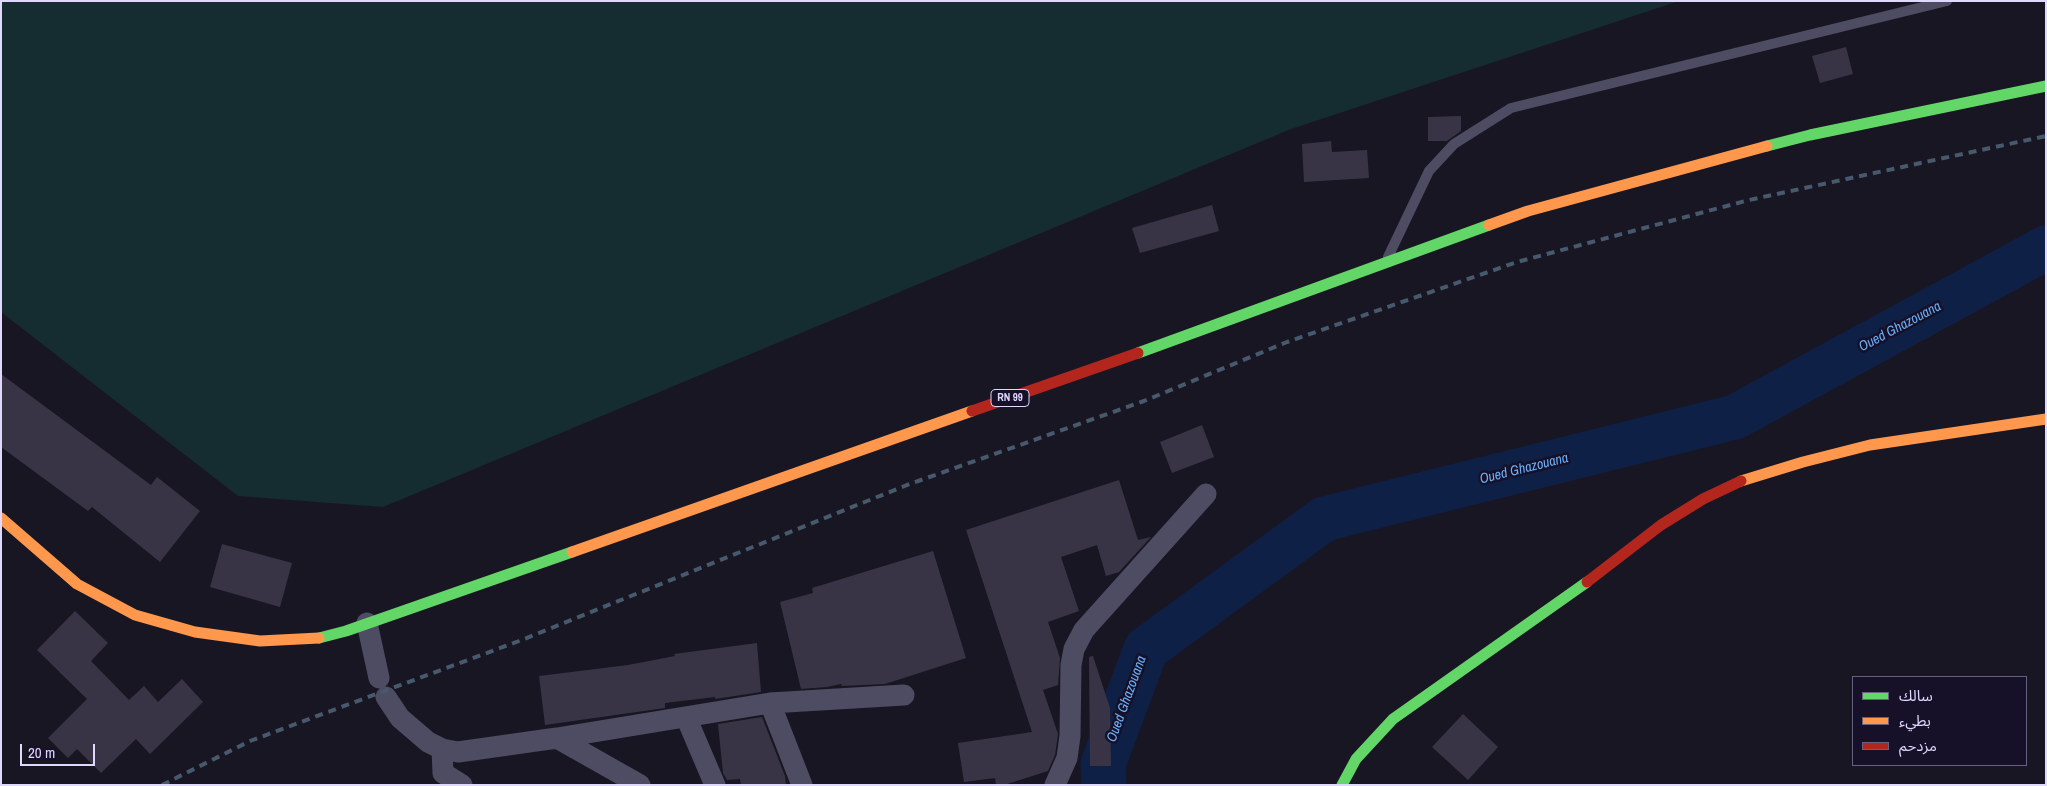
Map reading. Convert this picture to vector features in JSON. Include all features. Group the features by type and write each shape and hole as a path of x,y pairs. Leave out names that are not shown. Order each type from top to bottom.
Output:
{"main road":[{"name":"RN 99","path":"1,518 77,584 134,615 195,632 260,641 322,638 1165,344 1528,211 1708,161 1858,125 2046,86"},
{"path":"1342,785 1356,759 1393,719 1524,628 1661,525 1703,499 1746,479 1803,462 1870,446 2046,419"}],"street":[{"path":"1055,785 1067,758 1070,736 1071,665 1074,648 1084,630 1206,494"},
{"path":"367,623 383,688 400,718 428,742 450,750 557,738 770,703 904,695"},
{"path":"770,703 802,785"},
{"path":"686,717 715,785"},
{"path":"557,738 640,785"},
{"path":"450,750 438,779 462,785"}],"lane":[{"path":"1385,263 1429,171 1454,144 1511,108 1947,1"}],"green space":[{"path":"1,1 1679,1 1291,129 383,507 238,496 1,312"}],"building":[{"path":"1846,47 1853,74 1820,83 1812,56"},
{"path":"1461,116 1461,131 1447,141 1428,141 1428,117"},
{"path":"1331,141 1332,152 1367,150 1369,178 1304,182 1302,144"},
{"path":"1212,205 1219,231 1140,253 1132,228"},
{"path":"1,374 151,485 157,477 200,511 160,562 92,507 88,511 1,447"},
{"path":"1202,425 1214,457 1172,473 1160,442"},
{"path":"1119,480 1138,540 1151,537 1119,572 1106,576 1097,545 1061,557 1079,611 1048,622 1060,658 1058,685 1043,690 1058,734 1055,755 1048,771 1004,785 996,785 995,778 964,782 958,743 1032,732 966,530"},
{"path":"222,544 292,563 280,607 210,587"},
{"path":"933,551 966,658 885,684 842,686 841,684 801,689 780,602 813,593 812,588"},
{"path":"75,611 108,643 91,661 129,700 144,686 158,702 182,679 203,702 150,754 136,739 101,773 77,749 68,758 48,738 87,699 37,650"},
{"path":"757,643 761,692 715,699 715,697 665,703 665,708 545,725 539,676 628,665 675,656 674,654"},
{"path":"1093,656 1110,708 1111,766 1090,766 1089,657"},
{"path":"1463,714 1498,747 1468,780 1432,747"},
{"path":"762,717 785,776 786,785 741,785 740,779 727,780 723,773 718,724"}],"waterway":[{"name":"Oued Ghazouana","path":"1104,785 1103,764 1146,649 1324,519 1735,417 2046,248"}],"railway":[{"path":"162,785 250,741 519,641 907,485 1144,401 1287,342 1517,262 1749,200 2046,136"}],"traffic: fast":[{"path":"1767,146 1810,135 2046,86"},
{"path":"1138,353 1489,225"},
{"path":"319,638 346,631 572,552"},
{"path":"1342,785 1356,759 1393,719 1587,582"}],"traffic: slow":[{"path":"1489,225 1528,211 1767,146"},
{"path":"572,552 972,411"},
{"path":"1741,481 1803,462 1870,445 2046,419"},
{"path":"1,518 77,584 135,615 195,632 260,641 319,638"}],"traffic: jam":[{"path":"972,411 1138,353"},
{"path":"1587,582 1661,525 1703,499 1741,481"}]}
